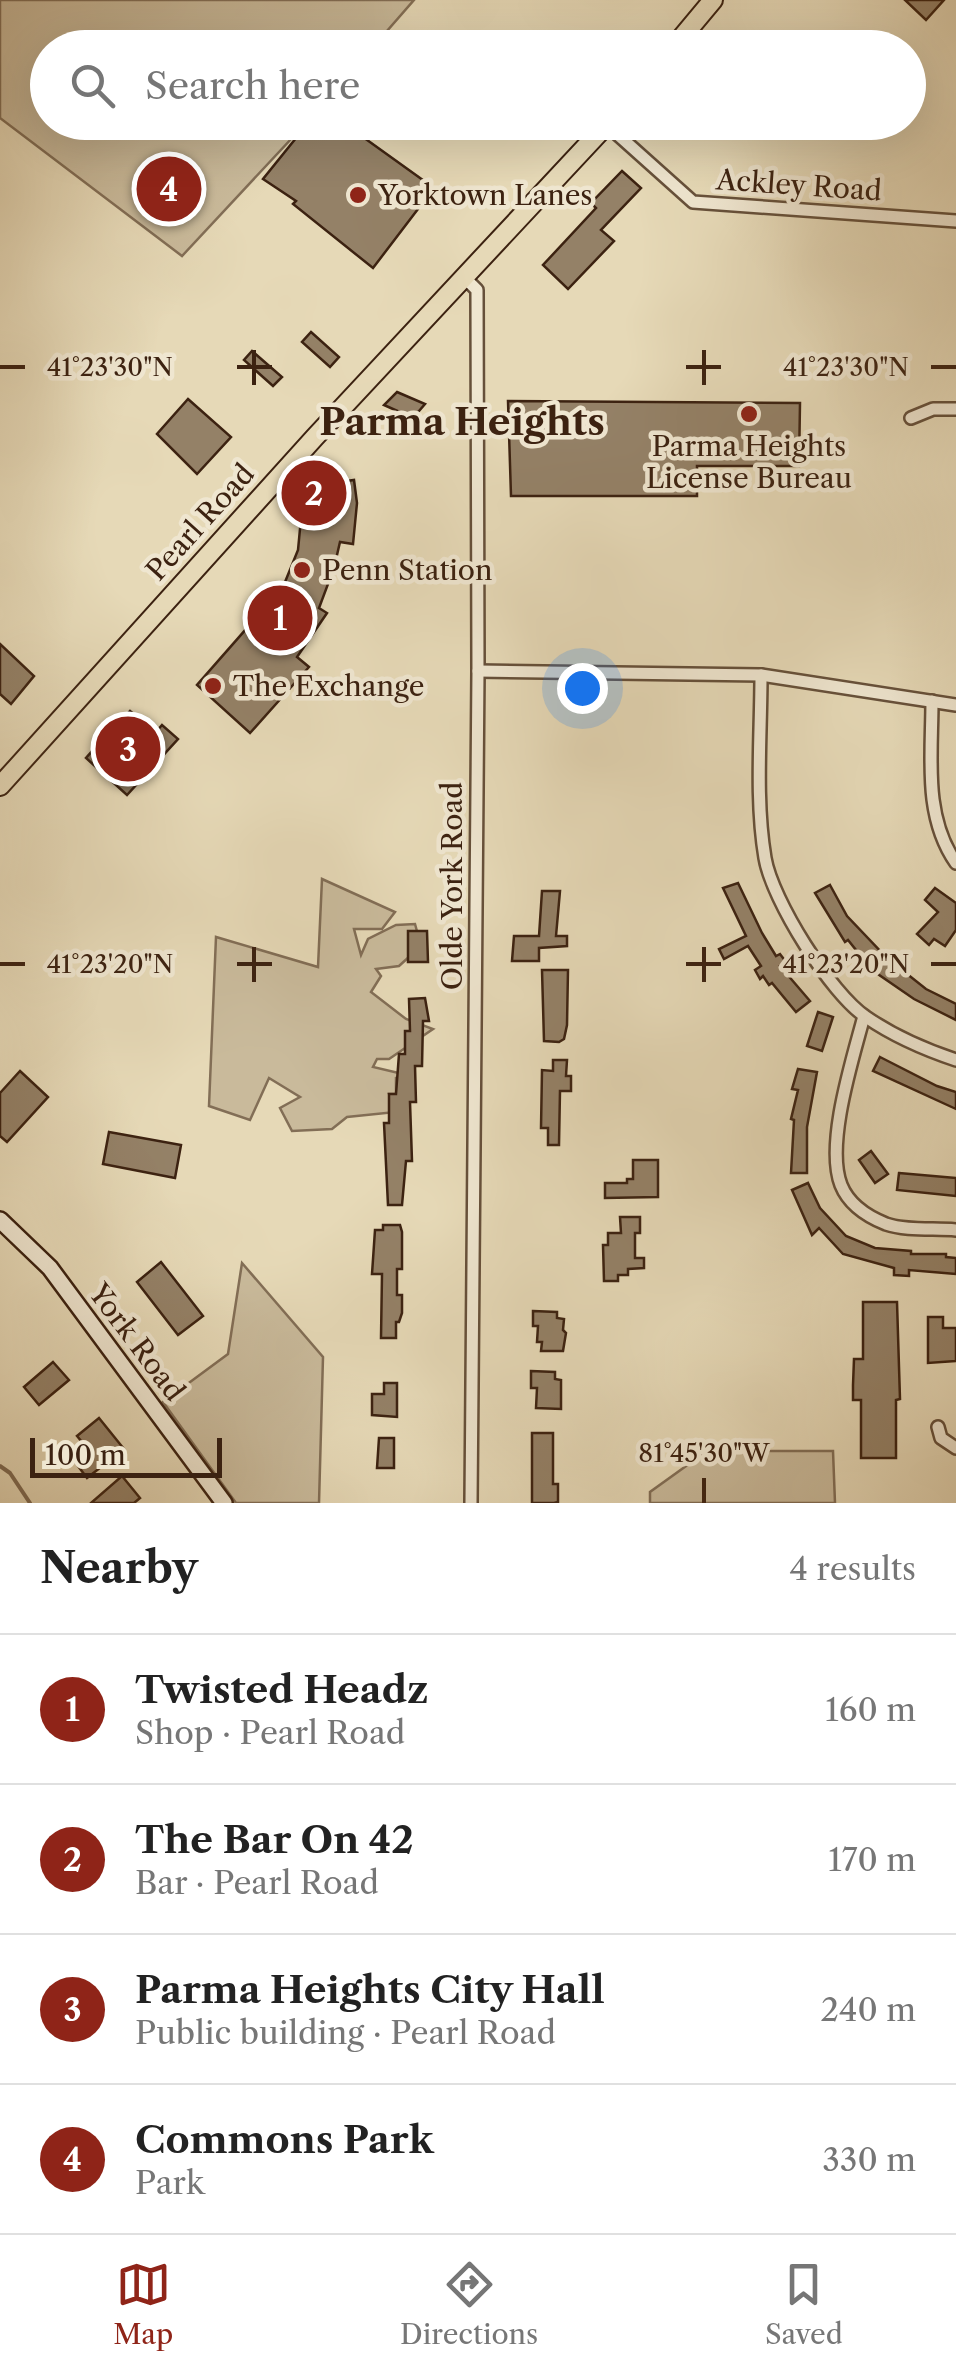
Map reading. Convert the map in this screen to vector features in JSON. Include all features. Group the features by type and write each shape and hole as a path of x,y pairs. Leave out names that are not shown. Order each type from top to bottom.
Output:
{"main road":[{"path":"688,30 714,0"},
{"name":"Pearl Road","path":"0,786 462,276 593,140"},
{"name":"York Road","path":"0,1220 50,1268 224,1503"}],"street":[{"name":"Ackley Road","path":"625,140 692,202 956,221"},
{"name":"Olde York Road","path":"462,276 477,290 472,1503"},
{"path":"911,418 933,408 956,409"},
{"path":"478,671 761,675 956,705"},
{"path":"761,675 761,820 765,863 782,905 808,952 864,1016 956,1060"},
{"path":"932,701 932,803 941,841 956,863"},
{"path":"864,1016 842,1101 837,1156 840,1183 855,1208 889,1225 956,1230"},
{"path":"938,1427 944,1442 956,1448"}],"shaded area":[{"path":"0,0 414,0 388,30 30,30 30,140 290,140 182,256 0,118"},
{"path":"322,879 395,912 382,929 354,929 361,955 368,939 396,925 415,924 421,946 399,966 376,969 381,976 371,992 406,1019 433,1029 389,1059 377,1059 373,1067 407,1075 396,1078 396,1094 389,1094 396,1112 347,1117 332,1129 292,1131 280,1108 300,1097 269,1078 250,1120 209,1106 216,937 318,967"},
{"path":"242,1263 323,1357 319,1503 236,1503 163,1402 228,1354"},
{"path":"707,1451 833,1451 835,1503 650,1503 650,1492"}],"building":[{"path":"905,0 944,0 926,20"},
{"name":"Yorktown Lanes","path":"294,140 367,140 434,188 373,268 293,204 296,201 263,179"},
{"path":"622,171 641,188 601,230 614,241 568,289 543,265 596,208 591,203"},
{"path":"311,332 339,357 330,367 302,342"},
{"path":"252,351 282,377 273,386 244,360"},
{"path":"397,392 425,404 413,418 384,405"},
{"path":"188,399 231,437 197,474 157,434"},
{"path":"508,401 800,403 799,466 697,466 697,496 511,496"},
{"path":"354,480 357,503 353,544 340,542 319,608 327,613 297,657 309,667 250,733 197,685 283,587 298,550 304,487"},
{"path":"0,644 34,676 11,704 0,694"},
{"path":"130,711 155,733 162,725 178,739 127,795 86,758 101,741 97,738 106,728 110,732"},
{"path":"738,883 762,933 776,956 780,954 786,962 780,966 810,1001 796,1012 772,983 769,985 763,976 760,979 755,970 761,966 748,946 724,959 719,949 746,936 723,888"},
{"path":"830,885 847,916 887,958 926,989 956,1004 956,1020 914,999 872,970 848,940 845,942 815,893"},
{"path":"935,888 956,903 956,930 945,946 934,939 929,945 917,934 938,912 925,900"},
{"path":"542,891 560,891 556,936 567,936 567,946 539,948 539,961 512,961 514,936 539,936"},
{"path":"408,931 427,931 428,962 408,962"},
{"path":"542,970 568,970 567,1025 564,1039 559,1042 544,1041"},
{"path":"425,998 429,1021 423,1021 422,1066 415,1066 416,1102 410,1102 412,1161 406,1161 402,1205 388,1205 384,1123 389,1123 389,1094 396,1094 399,1054 405,1054 405,1031 410,1031 409,999"},
{"path":"818,1012 833,1017 822,1051 807,1046"},
{"path":"880,1057 956,1092 956,1109 873,1071"},
{"path":"553,1060 567,1060 566,1076 571,1076 571,1091 560,1091 559,1145 548,1145 548,1128 541,1128 542,1070 553,1071"},
{"path":"798,1069 817,1072 807,1127 807,1173 791,1173 791,1119 798,1090 792,1089"},
{"path":"20,1071 48,1097 7,1142 0,1136 0,1093"},
{"path":"109,1132 181,1145 175,1178 103,1164"},
{"path":"871,1151 888,1174 875,1183 859,1160"},
{"path":"633,1160 658,1160 658,1197 605,1198 605,1183 627,1183 627,1179 633,1179"},
{"path":"899,1173 956,1178 956,1196 897,1190"},
{"path":"808,1183 820,1208 846,1236 875,1248 946,1254 956,1258 956,1274 909,1270 909,1276 894,1275 894,1268 843,1254 819,1228 812,1235 792,1190"},
{"path":"620,1217 640,1217 640,1233 635,1233 635,1258 644,1258 644,1268 628,1269 628,1275 618,1275 618,1281 604,1281 603,1245 608,1245 608,1233 621,1233"},
{"path":"383,1225 400,1225 402,1232 397,1295 402,1295 402,1313 396,1322 396,1338 381,1338 382,1274 372,1274 375,1230 383,1230"},
{"path":"161,1262 203,1316 178,1335 137,1282"},
{"path":"863,1302 897,1302 900,1399 896,1400 896,1458 861,1458 861,1400 853,1400 853,1385 854,1359 863,1359"},
{"path":"533,1311 557,1312 557,1318 564,1319 563,1351 541,1351"},
{"path":"928,1317 943,1317 943,1328 956,1328 956,1361 928,1363"},
{"path":"53,1362 69,1380 39,1405 24,1387"},
{"path":"531,1371 555,1372 555,1379 561,1380 561,1409 536,1408 537,1388 531,1388"},
{"path":"384,1383 397,1383 397,1417 372,1415 372,1394 384,1394"},
{"path":"99,1418 124,1449 87,1478 75,1462 77,1457 72,1450 82,1442 77,1436"},
{"path":"532,1433 553,1433 553,1484 558,1484 558,1502 532,1503"},
{"path":"379,1438 394,1438 394,1468 377,1468"},
{"path":"122,1476 140,1498 134,1503 91,1503"}],"waterway":[{"path":"0,1466 10,1473 30,1503"}],"place":[{"name":"Commons Park","path":"169,189"},
{"name":"Yorktown Lanes","path":"358,195"},
{"name":"Parma Heights License Bureau","path":"749,414"},
{"name":"The Bar On 42","path":"314,493"},
{"name":"Penn Station","path":"302,570"},
{"name":"Twisted Headz","path":"280,618"},
{"name":"The Exchange","path":"213,686"},
{"name":"Parma Heights City Hall","path":"128,749"}],"district":[{"name":"Parma Heights","path":"462,422"}]}
